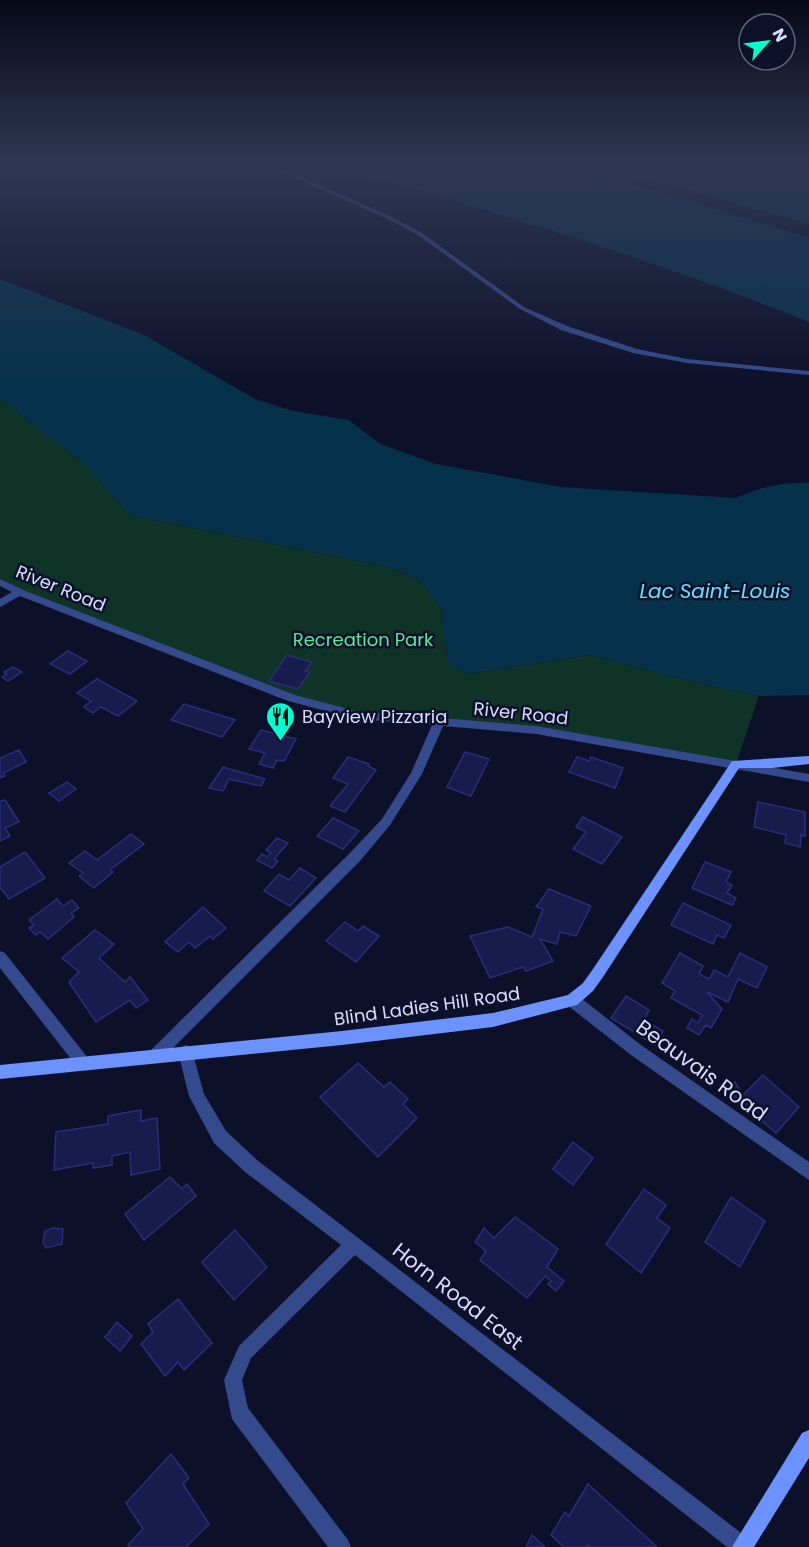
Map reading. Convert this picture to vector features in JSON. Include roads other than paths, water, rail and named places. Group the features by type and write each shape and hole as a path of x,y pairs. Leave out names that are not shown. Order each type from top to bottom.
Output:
{"street":[{"path":"427,239 522,308 564,328 636,351 687,361 809,374"},
{"name":"River Road","path":"0,582 19,592 292,698 356,715 536,730 736,764 772,764 809,760"},
{"path":"0,604 19,592"},
{"path":"155,1056 355,857 386,822 416,774 439,722"},
{"path":"736,764 809,778"},
{"name":"Blind Ladies Hill Road","path":"0,1072 342,1038 494,1020 572,1000 588,987 598,973 736,764"},
{"path":"0,957 83,1063"},
{"name":"Beauvais Road","path":"572,1000 636,1050 809,1172"},
{"name":"Horn Road East","path":"186,1052 197,1096 220,1137 251,1166 742,1547"},
{"path":"341,1547 239,1412 233,1380 245,1352 354,1244"},
{"path":"742,1547 809,1440"}],"water":[{"path":"578,239 809,239 809,322 752,299"},
{"name":"Lac Saint-Louis","path":"0,279 144,335 255,399 293,411 349,420 380,444 436,464 561,487 736,498 771,486 809,483 809,695 759,696 714,687 589,655 468,674 449,665 440,606 418,579 388,567 129,515 88,467 0,399"}],"place":[{"name":"Bayview Pizzaria","path":"281,742"}],"park label":[{"name":"Recreation Park","path":"363,639"}]}
